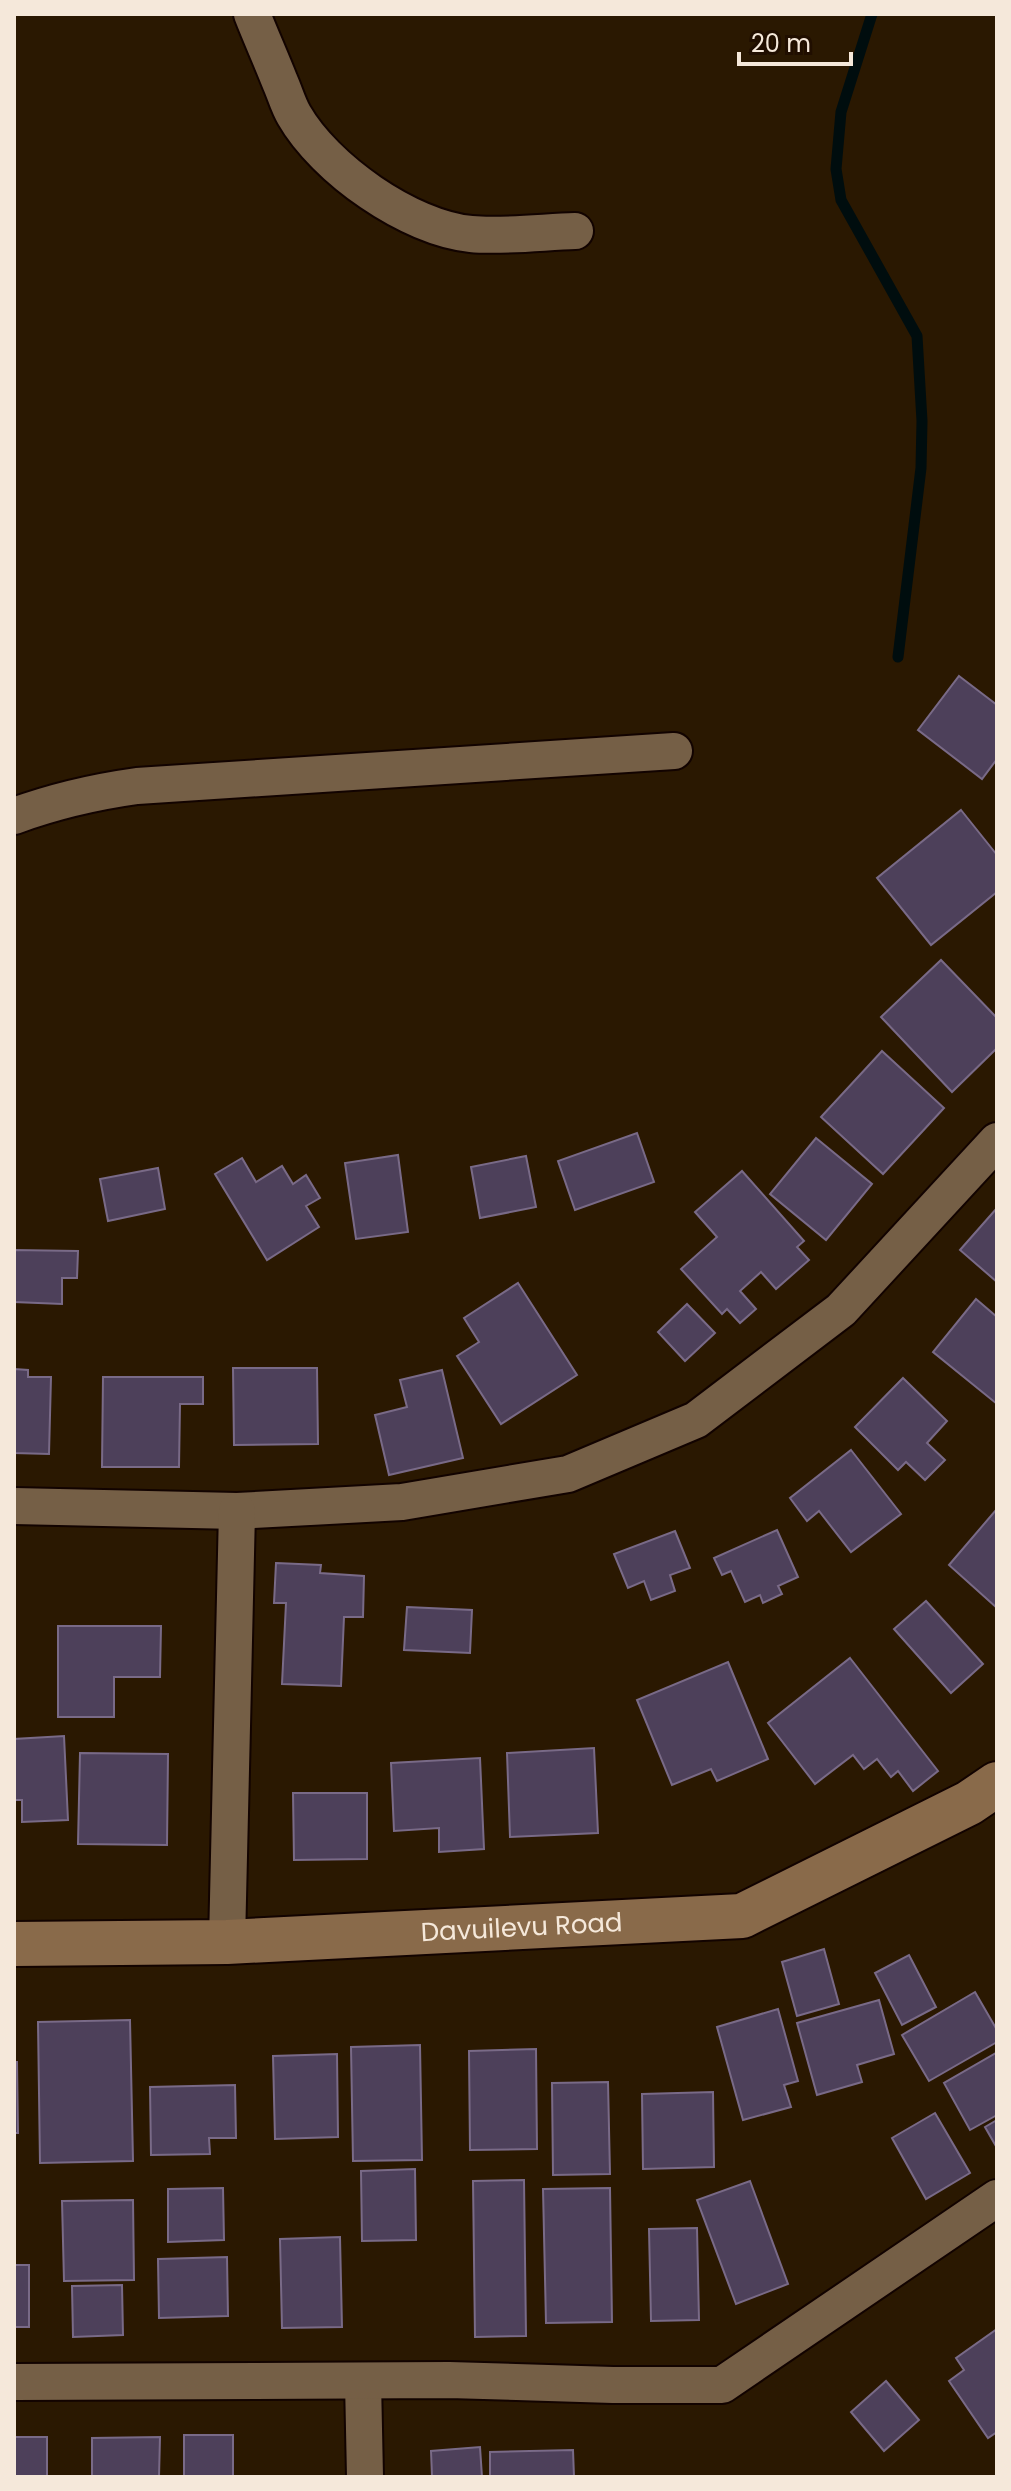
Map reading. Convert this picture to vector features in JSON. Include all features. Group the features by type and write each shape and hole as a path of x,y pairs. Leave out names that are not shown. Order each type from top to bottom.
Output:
{"street":[{"path":"252,14 294,115 327,157 359,185 412,216 471,234 575,231"},
{"path":"14,816 90,792 137,786 674,751"},
{"path":"14,1506 237,1511 402,1502 568,1474 696,1420 841,1310 997,1141"},
{"path":"227,1942 237,1511"},
{"name":"Davuilevu Road","path":"14,1944 227,1942 742,1916 969,1803 997,1784"},
{"path":"14,2382 363,2381 722,2385 997,2198"},
{"path":"363,2381 365,2477"}],"building":[{"path":"959,676 997,705 997,759 982,779 918,730"},
{"path":"961,810 997,855 997,892 931,945 877,878"},
{"path":"941,960 997,1018 997,1048 952,1092 881,1017"},
{"path":"882,1051 944,1108 883,1174 821,1117"},
{"path":"637,1133 654,1182 575,1210 558,1161"},
{"path":"816,1138 872,1184 826,1240 770,1194"},
{"path":"398,1155 408,1232 356,1239 345,1163"},
{"path":"526,1156 536,1207 480,1218 471,1167"},
{"path":"242,1158 256,1182 282,1166 293,1184 306,1175 320,1198 306,1206 319,1227 267,1260 215,1174"},
{"path":"158,1168 165,1209 108,1221 100,1179"},
{"path":"742,1171 804,1241 797,1247 809,1260 776,1289 761,1272 740,1291 756,1309 740,1323 727,1309 722,1314 681,1269 717,1237 695,1212"},
{"path":"997,1208 997,1282 960,1250"},
{"path":"14,1250 78,1251 77,1278 62,1278 62,1304 14,1302"},
{"path":"518,1283 577,1375 501,1424 457,1356 479,1342 464,1318"},
{"path":"976,1299 997,1317 997,1404 933,1352"},
{"path":"687,1304 715,1333 685,1361 658,1332"},
{"path":"233,1368 317,1368 318,1444 234,1445"},
{"path":"14,1369 28,1370 28,1377 51,1377 49,1454 14,1453"},
{"path":"442,1370 463,1458 389,1475 375,1415 407,1407 400,1380"},
{"path":"103,1377 203,1377 203,1404 180,1404 179,1467 102,1467"},
{"path":"903,1378 947,1421 927,1443 945,1460 925,1480 906,1462 898,1470 855,1427"},
{"path":"851,1450 901,1514 851,1552 819,1511 807,1521 790,1498"},
{"path":"997,1511 997,1608 949,1565"},
{"path":"777,1530 798,1577 778,1586 782,1594 763,1603 760,1595 745,1602 731,1571 722,1575 714,1558"},
{"path":"675,1531 690,1568 670,1575 675,1591 651,1600 644,1581 628,1588 614,1554"},
{"path":"276,1563 321,1565 320,1573 364,1576 363,1617 344,1617 341,1686 282,1684 286,1603 274,1603"},
{"path":"926,1601 983,1664 951,1693 894,1629"},
{"path":"407,1607 472,1610 470,1653 404,1650"},
{"path":"58,1626 161,1626 160,1677 114,1677 114,1717 58,1717"},
{"path":"850,1658 938,1771 913,1791 898,1771 891,1777 877,1759 864,1769 853,1755 815,1784 768,1723"},
{"path":"728,1662 768,1759 717,1781 711,1769 672,1785 637,1700"},
{"path":"64,1736 68,1820 22,1822 22,1800 14,1800 14,1739"},
{"path":"594,1748 598,1833 510,1837 507,1753"},
{"path":"80,1753 168,1754 167,1845 78,1844"},
{"path":"480,1758 484,1849 439,1852 439,1828 394,1831 391,1763"},
{"path":"293,1793 367,1793 367,1859 294,1860"},
{"path":"824,1949 839,2004 797,2016 782,1962"},
{"path":"909,1955 936,2007 902,2025 875,1973"},
{"path":"975,1992 997,2030 997,2042 929,2081 902,2035"},
{"path":"879,2000 894,2054 857,2065 862,2082 817,2095 797,2023"},
{"path":"778,2009 798,2081 784,2085 791,2107 743,2120 717,2027"},
{"path":"130,2020 133,2161 40,2163 38,2022"},
{"path":"420,2045 422,2160 353,2161 351,2047"},
{"path":"536,2049 537,2149 470,2150 469,2051"},
{"path":"996,2053 997,2115 970,2130 944,2083"},
{"path":"337,2054 338,2137 275,2139 273,2056"},
{"path":"14,2062 17,2062 18,2133 14,2133"},
{"path":"608,2082 610,2174 553,2175 552,2083"},
{"path":"235,2085 236,2138 209,2138 210,2154 151,2155 150,2087"},
{"path":"713,2092 714,2167 643,2169 642,2094"},
{"path":"935,2113 970,2173 926,2199 892,2138"},
{"path":"997,2120 997,2148 985,2127"},
{"path":"415,2169 416,2240 362,2241 361,2171"},
{"path":"524,2180 526,2336 475,2337 473,2181"},
{"path":"750,2181 788,2284 736,2304 697,2200"},
{"path":"223,2188 224,2240 168,2242 168,2189"},
{"path":"610,2188 612,2322 546,2323 543,2189"},
{"path":"133,2200 134,2280 64,2281 62,2201"},
{"path":"697,2228 699,2320 651,2321 649,2229"},
{"path":"340,2237 342,2327 282,2328 280,2239"},
{"path":"227,2257 228,2316 159,2318 158,2259"},
{"path":"14,2265 29,2265 29,2327 14,2327"},
{"path":"122,2285 123,2335 73,2337 72,2286"},
{"path":"997,2329 997,2432 988,2438 949,2381 964,2370 956,2358"},
{"path":"886,2381 919,2420 884,2451 851,2412"},
{"path":"184,2435 233,2435 233,2477 184,2477"},
{"path":"14,2437 47,2437 47,2477 14,2477"},
{"path":"160,2437 159,2477 92,2477 92,2438"},
{"path":"480,2447 482,2477 422,2477 432,2476 431,2451"},
{"path":"573,2450 574,2477 490,2477 490,2452"}],"waterway":[{"path":"872,14 841,112 836,169 841,200 917,336 922,421 921,468 898,657"}]}
